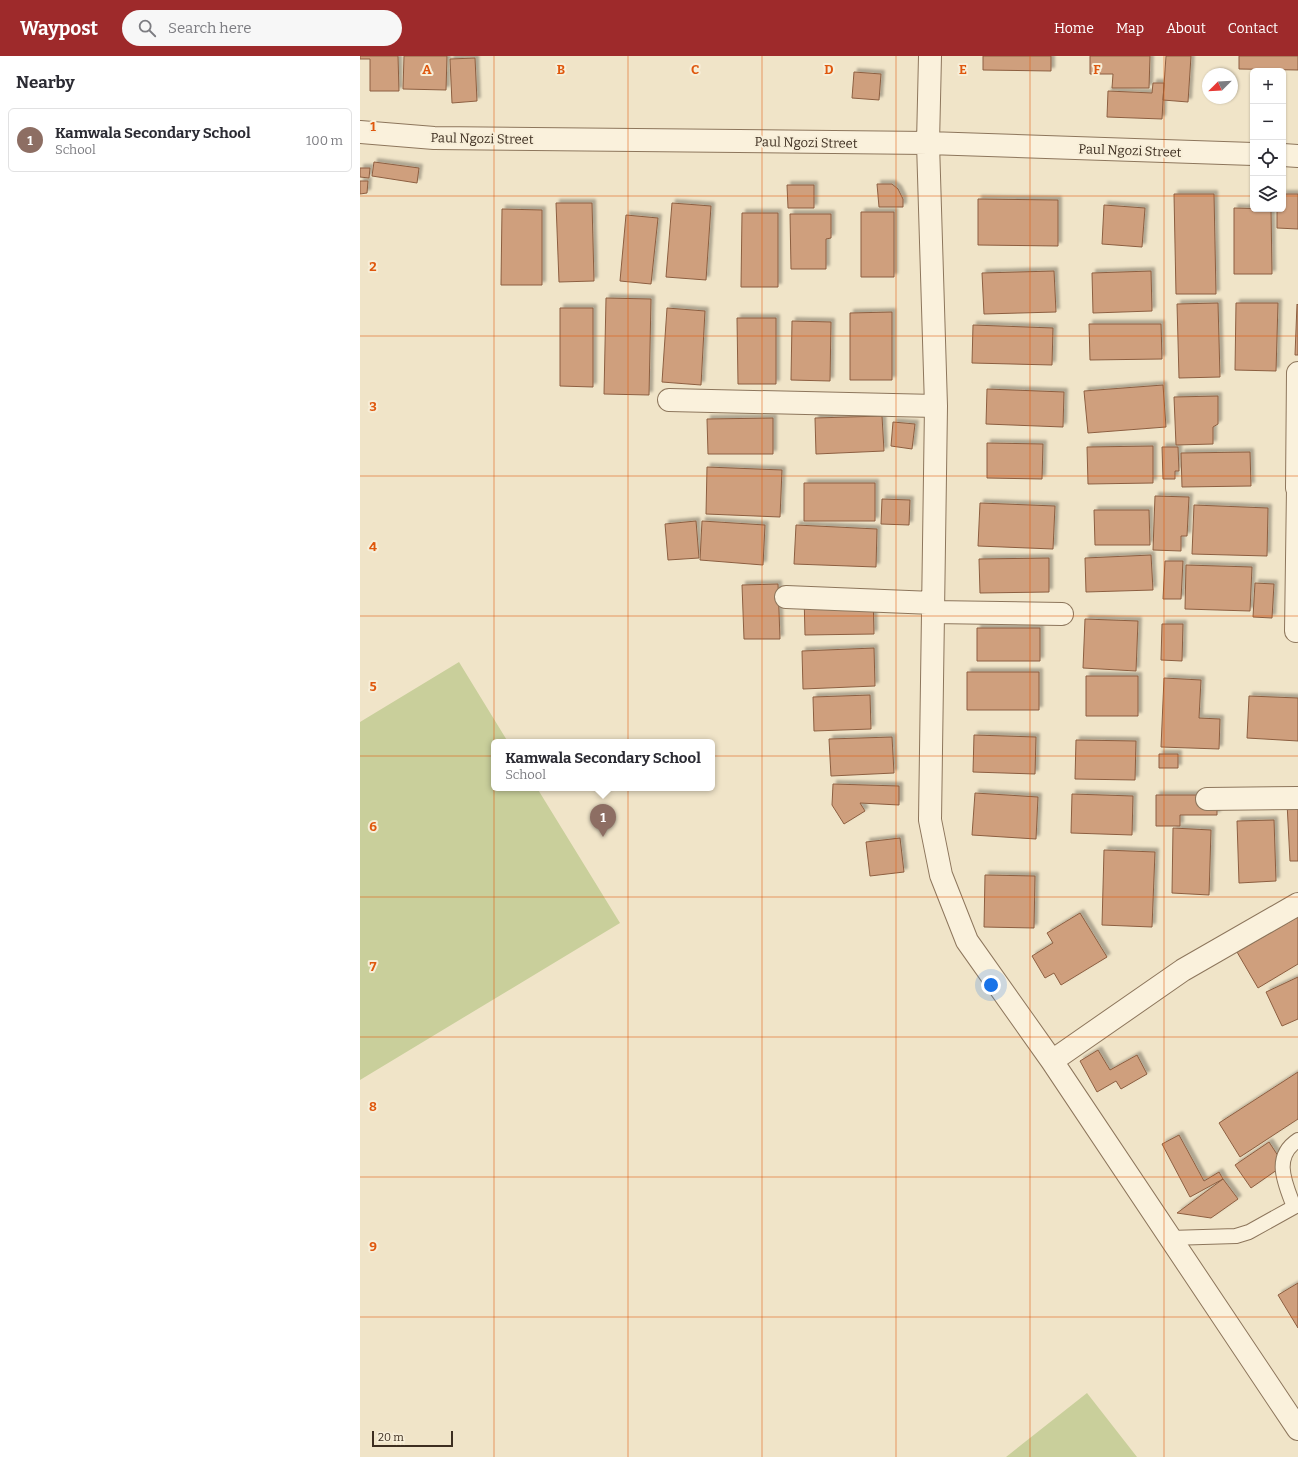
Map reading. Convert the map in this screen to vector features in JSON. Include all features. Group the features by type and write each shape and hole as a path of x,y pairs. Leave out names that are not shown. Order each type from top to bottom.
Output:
{"street":[{"path":"930,56 928,143 936,406 930,820 941,875 967,941 1052,1061 1298,1429"},
{"name":"Paul Ngozi Street","path":"360,132 434,138 928,143 1250,154"},
{"path":"1286,155 1298,156"},
{"path":"1296,631 1298,373"},
{"path":"669,400 936,406"},
{"path":"786,597 933,608 1062,614"},
{"path":"1207,799 1298,798"},
{"path":"1052,1061 1183,970 1298,904"}],"lane":[{"path":"1170,1238 1236,1236 1249,1232 1296,1210 1284,1180 1283,1155 1289,1146 1298,1140"}],"green space":[{"path":"459,662 506,739 491,739 491,791 539,791 620,923 360,1080 360,722"},
{"path":"1087,1393 1137,1457 1006,1457"}],"building":[{"path":"360,56 398,56 399,91 370,91 370,59 360,59"},
{"path":"404,56 447,56 446,90 403,89"},
{"path":"983,56 1051,56 1051,71 983,70"},
{"path":"1090,56 1150,56 1149,88 1112,88 1113,74 1090,74"},
{"path":"1166,56 1191,56 1188,102 1163,100"},
{"path":"1239,56 1298,56 1298,70 1286,70 1286,68 1239,69"},
{"path":"475,58 477,101 452,103 450,59"},
{"path":"854,72 881,74 879,100 852,98"},
{"path":"1153,83 1164,83 1162,119 1107,117 1108,91 1152,93"},
{"path":"374,162 419,168 417,183 372,176"},
{"path":"360,168 370,168 369,178 360,177"},
{"path":"360,181 368,181 367,193 360,194"},
{"path":"877,184 892,184 898,189 903,199 903,207 879,207"},
{"path":"787,185 814,185 814,208 788,208"},
{"path":"1174,194 1214,194 1216,294 1176,294"},
{"path":"1286,194 1298,194 1298,229 1277,228 1277,212 1286,212"},
{"path":"978,199 1058,200 1058,246 978,245"},
{"path":"556,203 592,203 594,281 559,282"},
{"path":"672,203 711,206 706,280 666,277"},
{"path":"1104,205 1145,208 1142,247 1102,244"},
{"path":"1234,208 1250,208 1250,212 1271,212 1272,274 1234,274"},
{"path":"502,209 542,210 542,285 501,285"},
{"path":"861,212 894,212 894,277 861,277"},
{"path":"742,213 778,213 778,287 741,287"},
{"path":"790,214 831,214 831,238 826,239 826,269 791,269"},
{"path":"626,215 658,218 651,284 620,281"},
{"path":"1054,271 1056,312 984,314 982,273"},
{"path":"1151,271 1152,311 1093,313 1092,273"},
{"path":"606,298 651,299 649,395 604,394"},
{"path":"1218,303 1220,377 1179,378 1177,304"},
{"path":"1236,303 1278,303 1276,371 1235,370"},
{"path":"1297,304 1298,355 1295,355"},
{"path":"560,308 593,308 593,387 560,386"},
{"path":"667,308 705,311 701,385 662,382"},
{"path":"892,312 892,380 850,380 850,313"},
{"path":"737,318 776,318 776,384 738,384"},
{"path":"792,321 831,322 830,381 791,380"},
{"path":"1089,324 1161,324 1162,359 1090,360"},
{"path":"973,325 1053,328 1052,365 972,363"},
{"path":"1163,385 1166,427 1088,433 1084,391"},
{"path":"987,389 1064,392 1063,427 986,424"},
{"path":"1218,396 1218,424 1213,427 1213,444 1176,445 1174,397"},
{"path":"882,416 884,451 816,454 815,418"},
{"path":"773,418 773,454 708,454 707,419"},
{"path":"893,422 915,424 912,449 891,446"},
{"path":"987,443 1043,444 1042,479 987,478"},
{"path":"1153,446 1153,483 1088,484 1087,447"},
{"path":"1162,447 1178,447 1179,471 1175,471 1175,479 1163,479"},
{"path":"1250,452 1251,486 1182,487 1181,453"},
{"path":"707,467 782,470 780,517 706,514"},
{"path":"804,483 875,483 875,521 804,521"},
{"path":"1155,496 1189,497 1187,536 1181,536 1181,551 1153,550"},
{"path":"882,499 910,500 909,525 881,524"},
{"path":"980,503 1055,506 1053,549 978,546"},
{"path":"1194,505 1268,508 1267,556 1192,554"},
{"path":"1094,510 1149,510 1150,545 1095,545"},
{"path":"696,521 699,558 668,560 665,524"},
{"path":"702,521 765,525 763,565 700,560"},
{"path":"796,525 877,529 876,567 794,564"},
{"path":"1151,555 1153,590 1086,592 1085,558"},
{"path":"1049,558 1049,592 980,593 979,559"},
{"path":"1165,561 1183,561 1181,599 1163,599"},
{"path":"1186,565 1252,567 1250,611 1185,609"},
{"path":"1255,583 1274,584 1272,618 1253,617"},
{"path":"778,584 780,639 744,639 742,585"},
{"path":"873,594 874,634 805,635 804,595"},
{"path":"1085,619 1138,621 1136,671 1083,668"},
{"path":"1162,624 1183,624 1182,661 1161,660"},
{"path":"977,628 1040,628 1040,661 977,661"},
{"path":"874,648 875,686 803,689 802,651"},
{"path":"967,672 1039,672 1039,710 967,710"},
{"path":"1086,676 1138,676 1138,716 1086,716"},
{"path":"1164,678 1201,680 1199,718 1220,719 1219,749 1161,747"},
{"path":"870,695 871,729 814,731 813,697"},
{"path":"1249,696 1298,698 1298,741 1247,738"},
{"path":"974,735 1036,737 1035,774 973,772"},
{"path":"892,737 894,773 831,776 829,739"},
{"path":"1076,740 1136,741 1135,780 1075,779"},
{"path":"1159,754 1178,754 1178,768 1159,768"},
{"path":"833,784 899,786 899,805 860,803 865,811 844,824 832,805"},
{"path":"975,793 1038,797 1036,839 972,835"},
{"path":"1072,794 1133,796 1132,835 1071,833"},
{"path":"1156,795 1217,795 1217,815 1180,815 1180,826 1156,826"},
{"path":"1287,803 1298,803 1298,861 1290,861"},
{"path":"1274,820 1276,881 1239,883 1237,821"},
{"path":"1173,828 1211,830 1209,895 1172,893"},
{"path":"900,838 904,872 870,876 866,842"},
{"path":"1104,850 1155,852 1152,927 1102,925"},
{"path":"985,875 1035,876 1034,928 984,927"},
{"path":"1080,913 1107,957 1061,985 1054,973 1045,978 1032,956 1053,943 1047,933"},
{"path":"1298,917 1298,964 1258,988 1237,952"},
{"path":"1298,977 1298,1019 1282,1026 1266,992"},
{"path":"1098,1050 1110,1070 1137,1055 1147,1074 1121,1089 1116,1081 1097,1092 1080,1061"},
{"path":"1298,1072 1298,1119 1240,1157 1219,1123"},
{"path":"1179,1135 1204,1181 1219,1172 1223,1179 1190,1197 1162,1144"},
{"path":"1269,1142 1284,1165 1251,1188 1235,1165"},
{"path":"1223,1179 1238,1199 1211,1218 1177,1213"},
{"path":"1298,1283 1298,1328 1278,1295"}],"place":[{"name":"Kamwala Secondary School","path":"603,837"}]}
